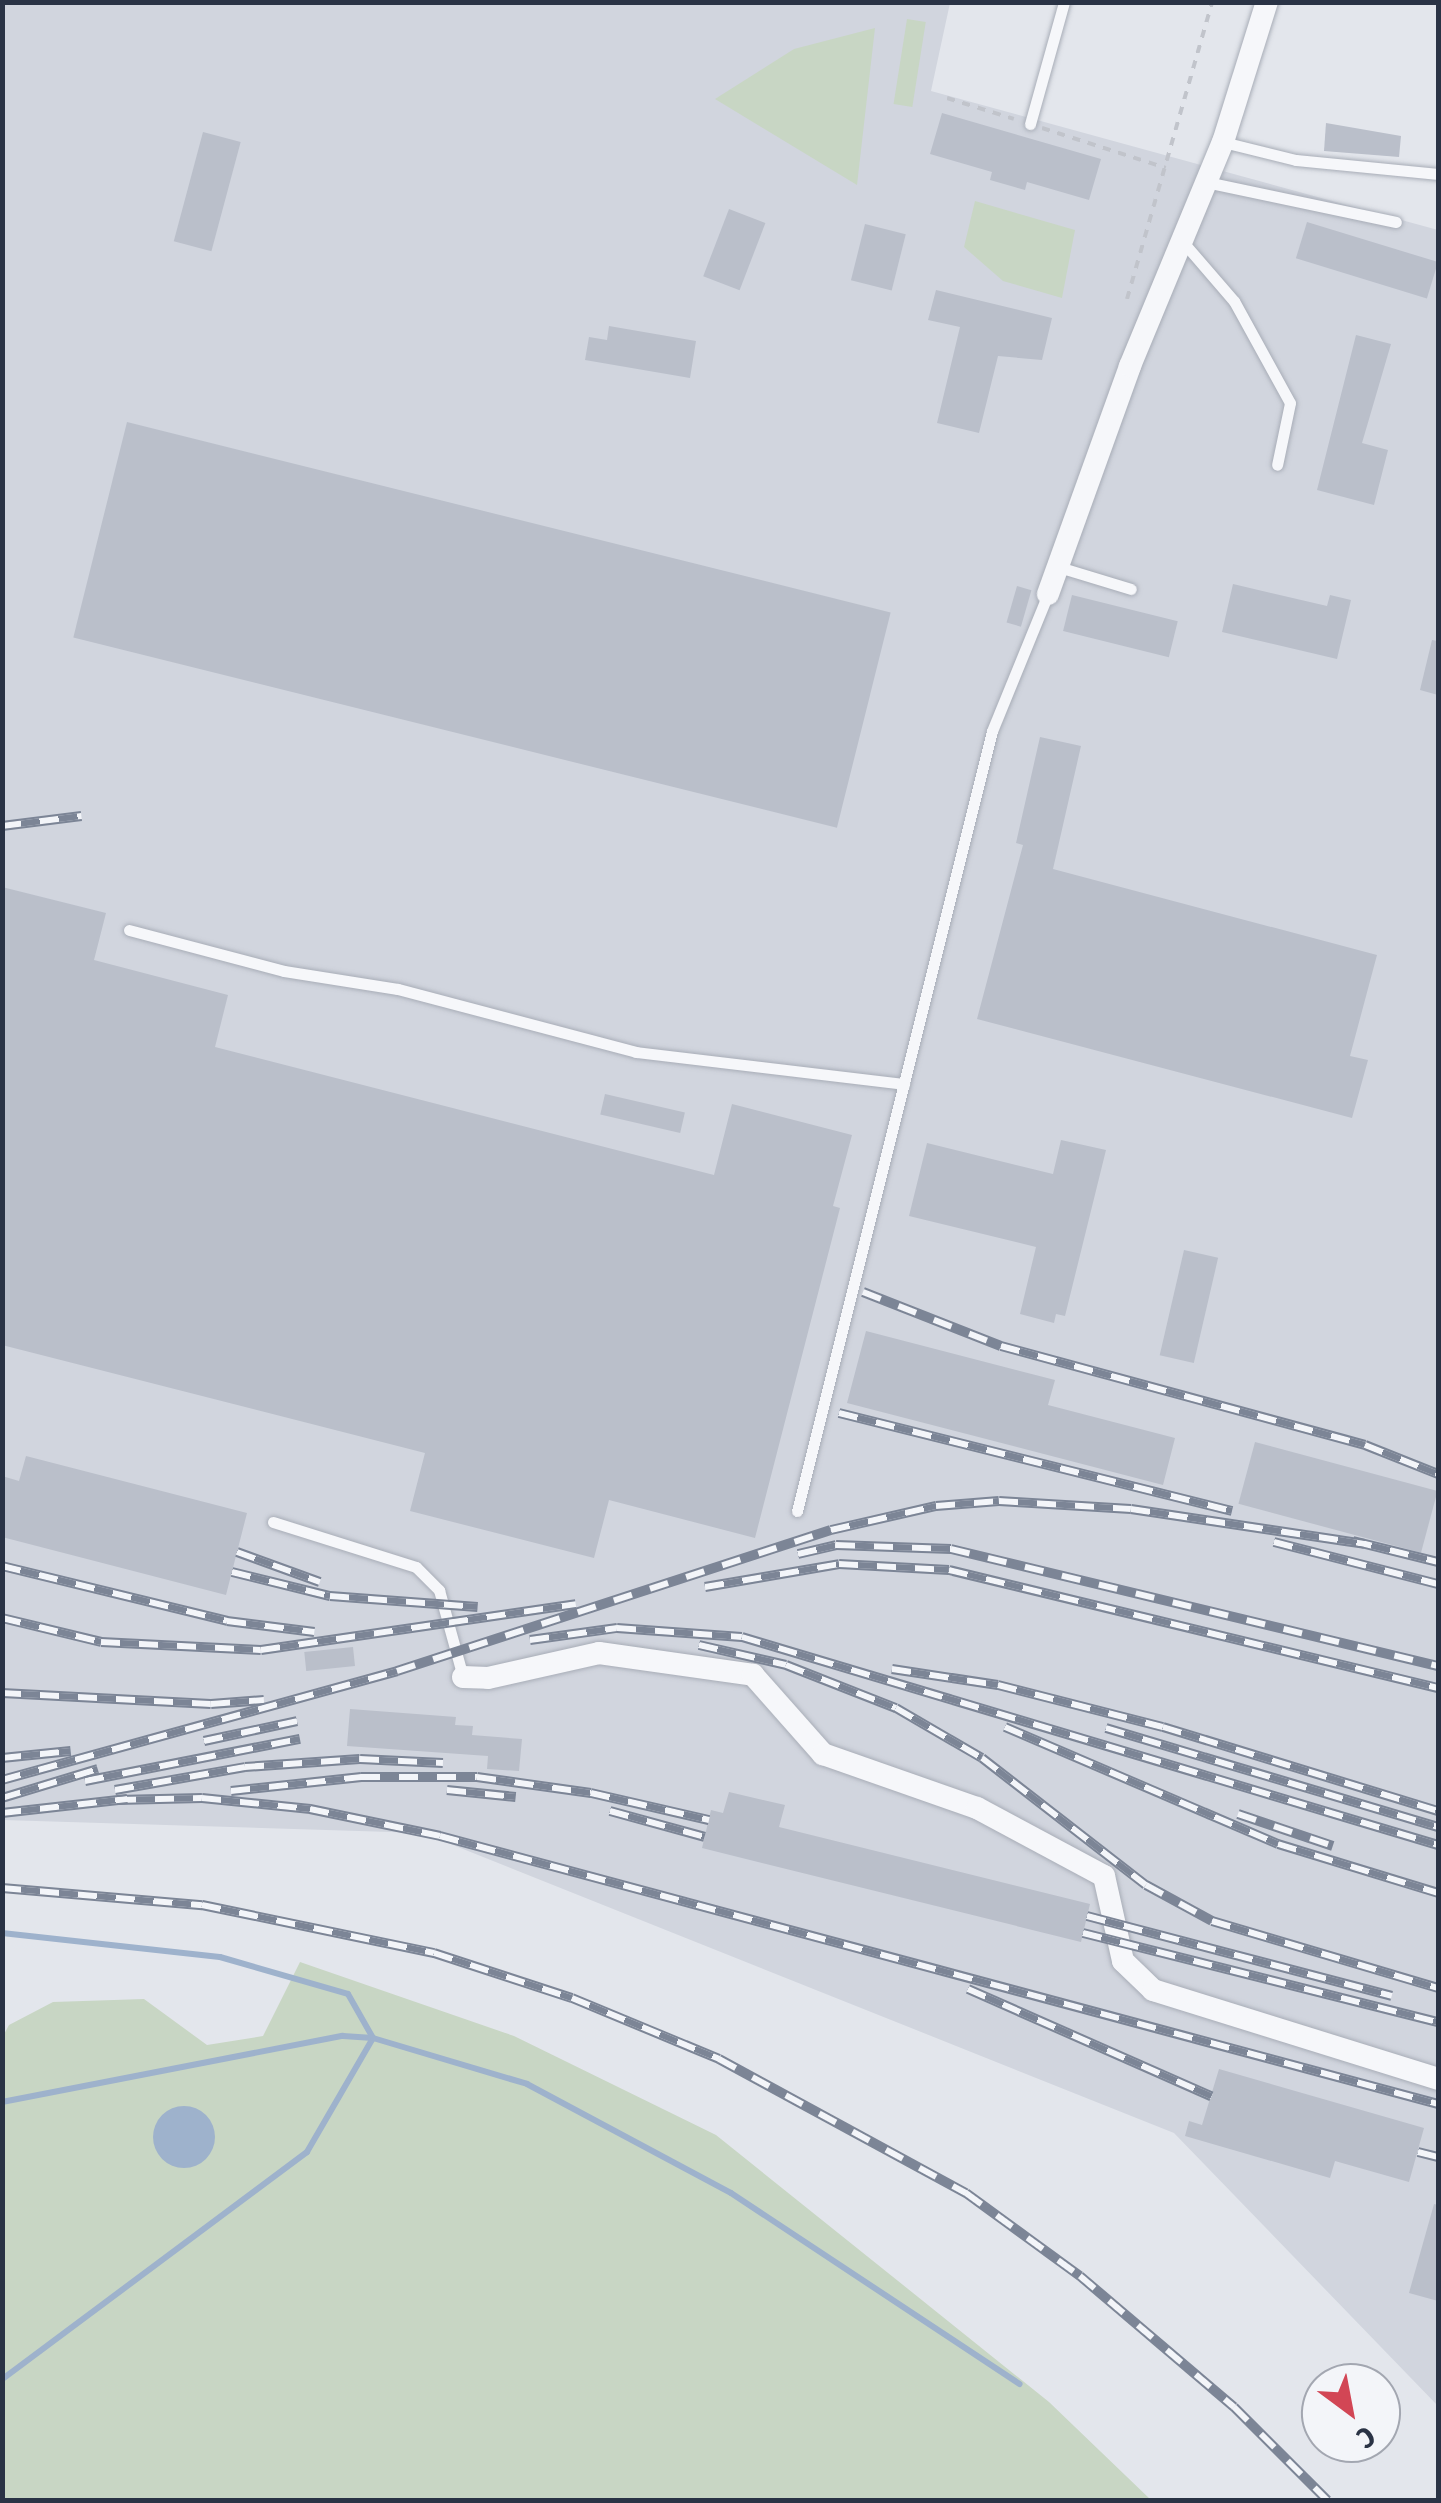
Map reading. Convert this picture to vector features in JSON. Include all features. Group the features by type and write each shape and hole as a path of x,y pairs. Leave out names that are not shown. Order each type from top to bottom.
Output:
{"street":[{"path":"1048,594 1130,366 1223,142 1267,2"},
{"path":"463,1676 488,1678 599,1653 753,1676 823,1754 976,1808 1104,1876 1123,1961 1153,1990 1438,2079"}],"lane":[{"path":"1030,124 1064,2"},
{"path":"1223,142 1296,160 1438,174"},
{"path":"1206,182 1396,222"},
{"path":"1182,242 1234,300 1290,403 1277,466"},
{"path":"1059,567 1131,588"},
{"path":"797,1511 992,731 1048,594"},
{"path":"129,930 284,971 398,989 636,1052 904,1084"},
{"path":"274,1522 416,1567 439,1590 463,1676"}],"path":[{"path":"1127,299 1212,2"},
{"path":"947,98 1166,168"}],"shaded area":[{"path":"3,3 950,3 931,91 1438,230 1438,2406 1401,2368 1401,2363 1396,2363 1174,2133 423,1833 3,1820"}],"green space":[{"path":"907,19 926,22 912,107 894,104"},
{"path":"875,28 857,185 715,99 794,49"},
{"path":"975,201 1075,230 1062,298 1003,281 964,247"},
{"path":"300,1962 514,2036 716,2135 1049,2402 1151,2500 3,2500 2,2038 9,2025 53,2002 144,1999 207,2045 263,2036"}],"water":[{"path":"184,2106 206,2115 215,2137 206,2159 184,2168 162,2159 153,2137 162,2115"}],"building":[{"path":"942,113 1101,159 1089,200 1027,182 1025,190 990,180 992,172 930,154"},
{"path":"1326,123 1401,136 1399,157 1324,151"},
{"path":"203,132 241,142 211,251 174,241"},
{"path":"729,209 765,223 740,290 703,276"},
{"path":"1307,222 1438,262 1427,298 1296,258"},
{"path":"865,224 906,234 892,290 851,280"},
{"path":"936,290 1052,318 1042,360 998,356 979,433 937,423 960,327 928,320"},
{"path":"609,326 696,341 690,378 585,360 589,337 607,340"},
{"path":"1356,335 1391,344 1362,443 1388,450 1374,505 1317,490"},
{"path":"127,422 891,612 837,828 73,637"},
{"path":"1233,584 1327,606 1330,595 1351,600 1337,659 1222,632"},
{"path":"1017,586 1031,590 1021,627 1007,623"},
{"path":"1072,595 1178,621 1169,657 1063,631"},
{"path":"1432,640 1438,641 1438,695 1420,690"},
{"path":"1040,737 1081,746 1053,869 1377,955 1350,1056 1368,1060 1352,1118 977,1019 1023,845 1016,843"},
{"path":"2,887 106,913 94,960 228,995 215,1047 714,1175 732,1104 852,1135 833,1206 840,1208 755,1538 609,1500 594,1558 410,1511 425,1453 2,1345"},
{"path":"605,1094 685,1112 680,1133 600,1114"},
{"path":"1061,1140 1106,1150 1065,1316 1056,1314 1054,1323 1020,1314 1036,1247 909,1216 927,1143 1053,1174"},
{"path":"1184,1250 1218,1258 1194,1363 1160,1355"},
{"path":"866,1331 1055,1380 1048,1405 1175,1438 1163,1485 847,1403"},
{"path":"1255,1442 1438,1491 1421,1553 1238,1504"},
{"path":"26,1456 247,1513 226,1595 2,1537 2,1476 19,1481"},
{"path":"353,1647 355,1666 306,1671 304,1652"},
{"path":"350,1709 456,1717 455,1725 473,1726 472,1735 522,1739 519,1771 487,1769 488,1756 347,1746"},
{"path":"729,1792 785,1805 779,1827 1090,1904 1081,1942 702,1848 711,1810 723,1813"},
{"path":"1219,2069 1424,2128 1409,2182 1335,2161 1330,2178 1185,2136 1189,2121 1202,2125"},
{"path":"1434,2204 1438,2205 1438,2301 1409,2293"}],"waterway":[{"path":"2,1933 220,1957 348,1994 373,2038 307,2152 2,2379"},
{"path":"2,2102 343,2036 373,2038 527,2084 731,2193 1020,2384"}],"railway":[{"path":"2,826 81,816"},
{"path":"863,1292 1001,1346 1365,1445 1438,1474"},
{"path":"839,1413 1232,1511"},
{"path":"2,1780 397,1671 831,1530 936,1506 999,1501 1131,1509 1364,1544"},
{"path":"1353,1541 1438,1562"},
{"path":"1274,1542 1438,1584"},
{"path":"798,1554 836,1545 951,1549 1438,1666"},
{"path":"237,1552 320,1582"},
{"path":"705,1587 839,1564 949,1570 1438,1688"},
{"path":"2,1566 227,1621 314,1632"},
{"path":"232,1572 330,1596 478,1607"},
{"path":"2,1618 101,1642 261,1650 576,1604"},
{"path":"530,1640 617,1628 742,1637 1438,1845"},
{"path":"699,1645 786,1665 896,1708 982,1758 1146,1885 1212,1921 1438,1988"},
{"path":"892,1669 998,1685 1163,1727 1438,1811"},
{"path":"2,1693 211,1704 264,1700"},
{"path":"204,1741 297,1721"},
{"path":"1005,1727 1278,1844 1438,1893"},
{"path":"1106,1728 1438,1827"},
{"path":"85,1781 300,1739"},
{"path":"2,1758 71,1751"},
{"path":"115,1790 245,1767 360,1759 443,1763"},
{"path":"2,1798 98,1769"},
{"path":"231,1791 361,1777 477,1777 591,1793 709,1820"},
{"path":"447,1790 516,1797"},
{"path":"117,1800 202,1798 310,1809 440,1836 1438,2104"},
{"path":"2,1813 127,1799"},
{"path":"610,1811 705,1837"},
{"path":"1238,1814 1333,1846"},
{"path":"2,1888 202,1905 434,1953 572,1998 719,2059 966,2193 1080,2276 1234,2407 1327,2500"},
{"path":"1087,1916 1392,1996"},
{"path":"1083,1933 1438,2022"},
{"path":"968,1989 1211,2096"},
{"path":"1418,2152 1438,2157"}]}
